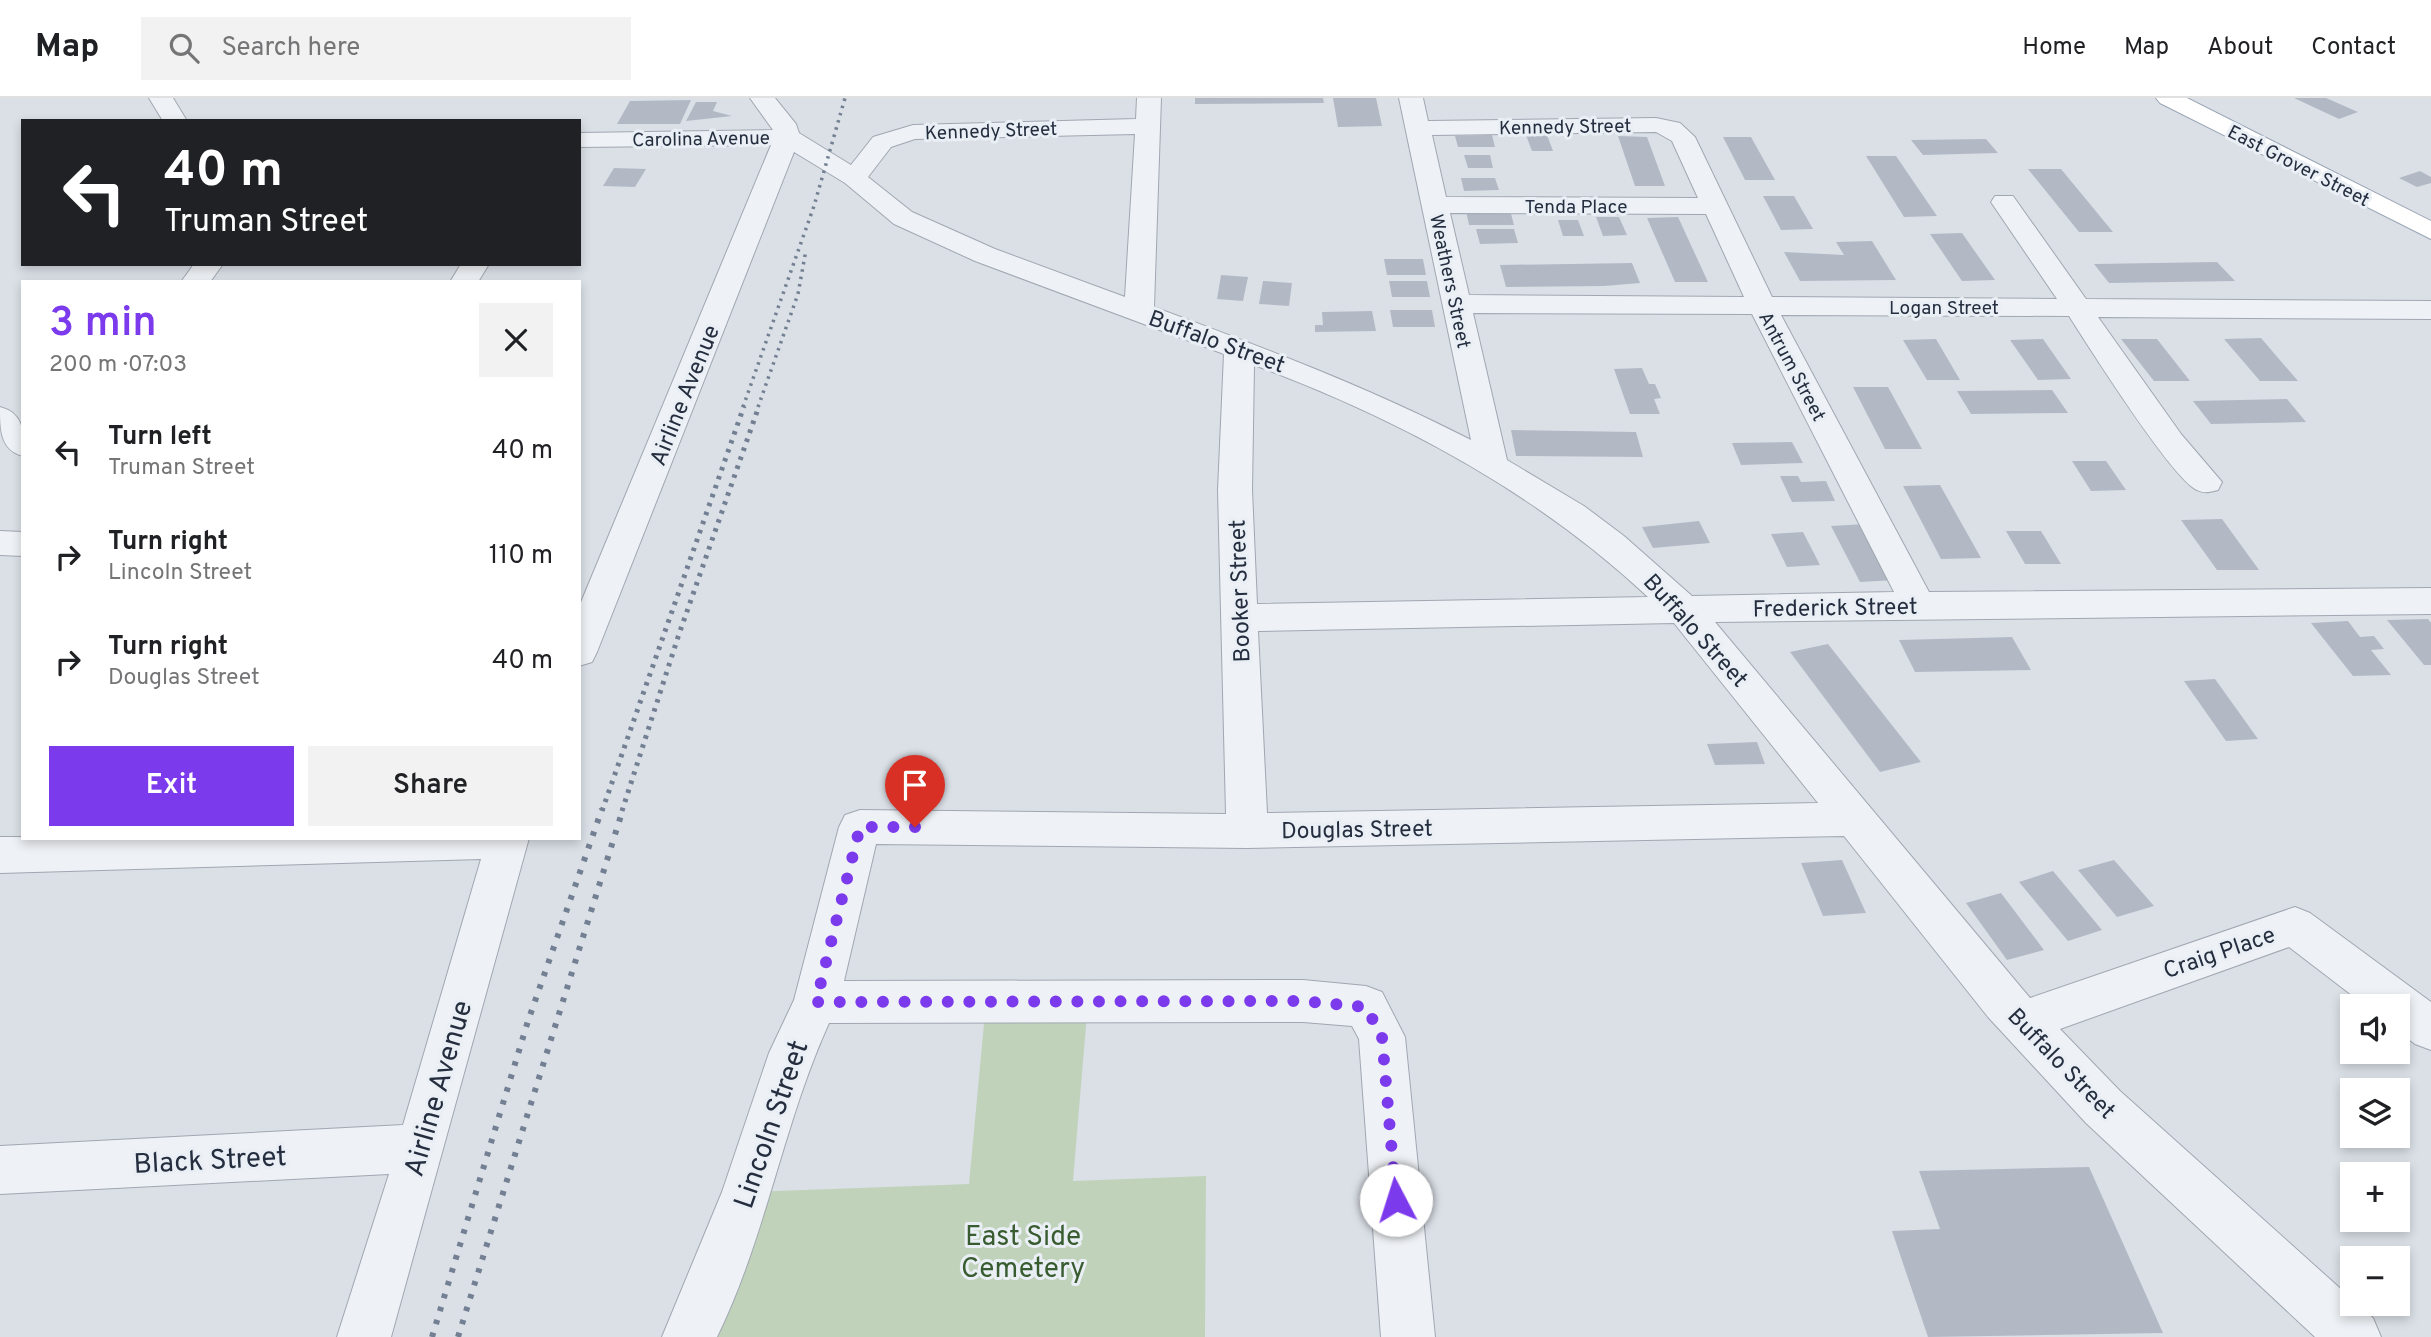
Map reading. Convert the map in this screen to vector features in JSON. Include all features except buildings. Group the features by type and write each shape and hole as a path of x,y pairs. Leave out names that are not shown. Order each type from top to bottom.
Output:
{"main road":[{"name":"East Grover Street","path":"2168,98 2431,232"}],"street":[{"path":"161,98 175,119"},
{"path":"762,98 784,124 787,137"},
{"path":"1139,312 1149,98"},
{"name":"Weathers Street","path":"1411,98 1492,465"},
{"name":"Kennedy Street","path":"1417,128 1656,125 1671,128"},
{"name":"Kennedy Street","path":"854,178 882,142 913,132 1148,126"},
{"name":"Antrum Street","path":"1671,128 1689,144 1762,306 1918,605"},
{"name":"Carolina Avenue","path":"581,140 787,137 854,178"},
{"name":"Airline Avenue","path":"581,647 787,137"},
{"name":"Buffalo Street","path":"854,178 903,218 985,255 1304,373 1384,407 1492,465 1572,514 1612,544 1685,611 2022,1022 2103,1107 2354,1337"},
{"path":"2004,202 2170,441 2206,482"},
{"name":"Tenda Place","path":"1435,205 1716,206"},
{"path":"197,280 207,266"},
{"name":"Logan Street","path":"1456,304 2431,310"},
{"name":"Booker Street","path":"1239,350 1235,490 1247,831"},
{"path":"0,416 21,443"},
{"path":"0,544 21,544"},
{"path":"581,560 615,560"},
{"name":"Frederick Street","path":"1239,618 1918,605 2431,600"},
{"name":"Douglas Street","path":"860,827 1247,831 1854,820"},
{"name":"Lincoln Street","path":"688,1337 703,1309 747,1192 792,1053 816,1002 860,827"},
{"path":"0,855 507,840"},
{"name":"Airline Avenue","path":"364,1337 421,1148 507,840"},
{"name":"Craig Place","path":"2022,1022 2295,926 2431,1029"},
{"path":"816,1002 1303,1001 1366,1007 1382,1037 1408,1337"},
{"name":"Black Street","path":"0,1170 421,1148"}],"green space":[{"name":"East Side Cemetery","path":"986,1002 1088,1002 1073,1181 1206,1176 1205,1337 689,1337 747,1192 969,1184"}],"railway":[{"path":"743,407 814,206 845,98"},
{"path":"758,407 798,294 806,250"},
{"path":"602,811 744,406"},
{"path":"622,811 678,637 759,406"},
{"path":"432,1337 528,1021 602,809"},
{"path":"458,1337 623,809"}],"route":[{"path":"915,827 860,827 816,1002 1303,1001 1366,1007 1382,1037 1396,1200"}]}
